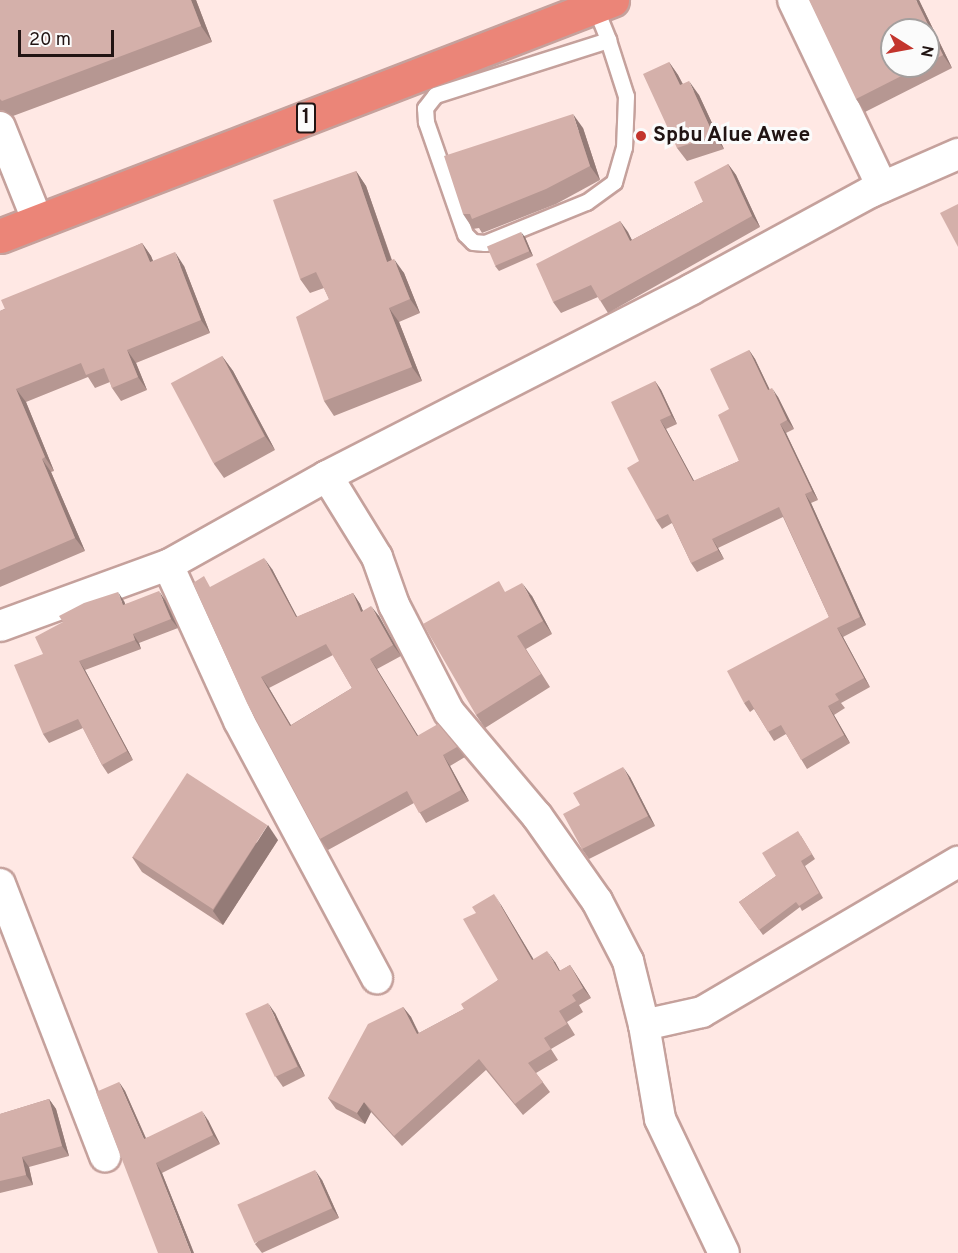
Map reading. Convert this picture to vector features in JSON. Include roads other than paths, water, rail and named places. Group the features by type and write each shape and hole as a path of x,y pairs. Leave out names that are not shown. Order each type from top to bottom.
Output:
{"highway":[{"name":"1","path":"0,236 604,3"}],"street":[{"path":"793,0 882,187"},
{"path":"0,127 38,222"},
{"path":"0,626 168,565 327,476 692,289 882,187 958,154"},
{"path":"327,476 377,557 394,606 449,712 537,816 597,901 628,961 644,1024 660,1119 724,1253"},
{"path":"168,565 239,721 377,978"},
{"path":"644,1024 702,1012 958,862"},
{"path":"0,884 105,1156"}],"lane":[{"path":"604,3 608,40 626,96 627,117 624,147 614,182 586,202 485,243 472,242 465,234 426,122 424,108 435,95 608,40"}],"place":[{"name":"Spbu Alue Awee","path":"641,136"}]}
